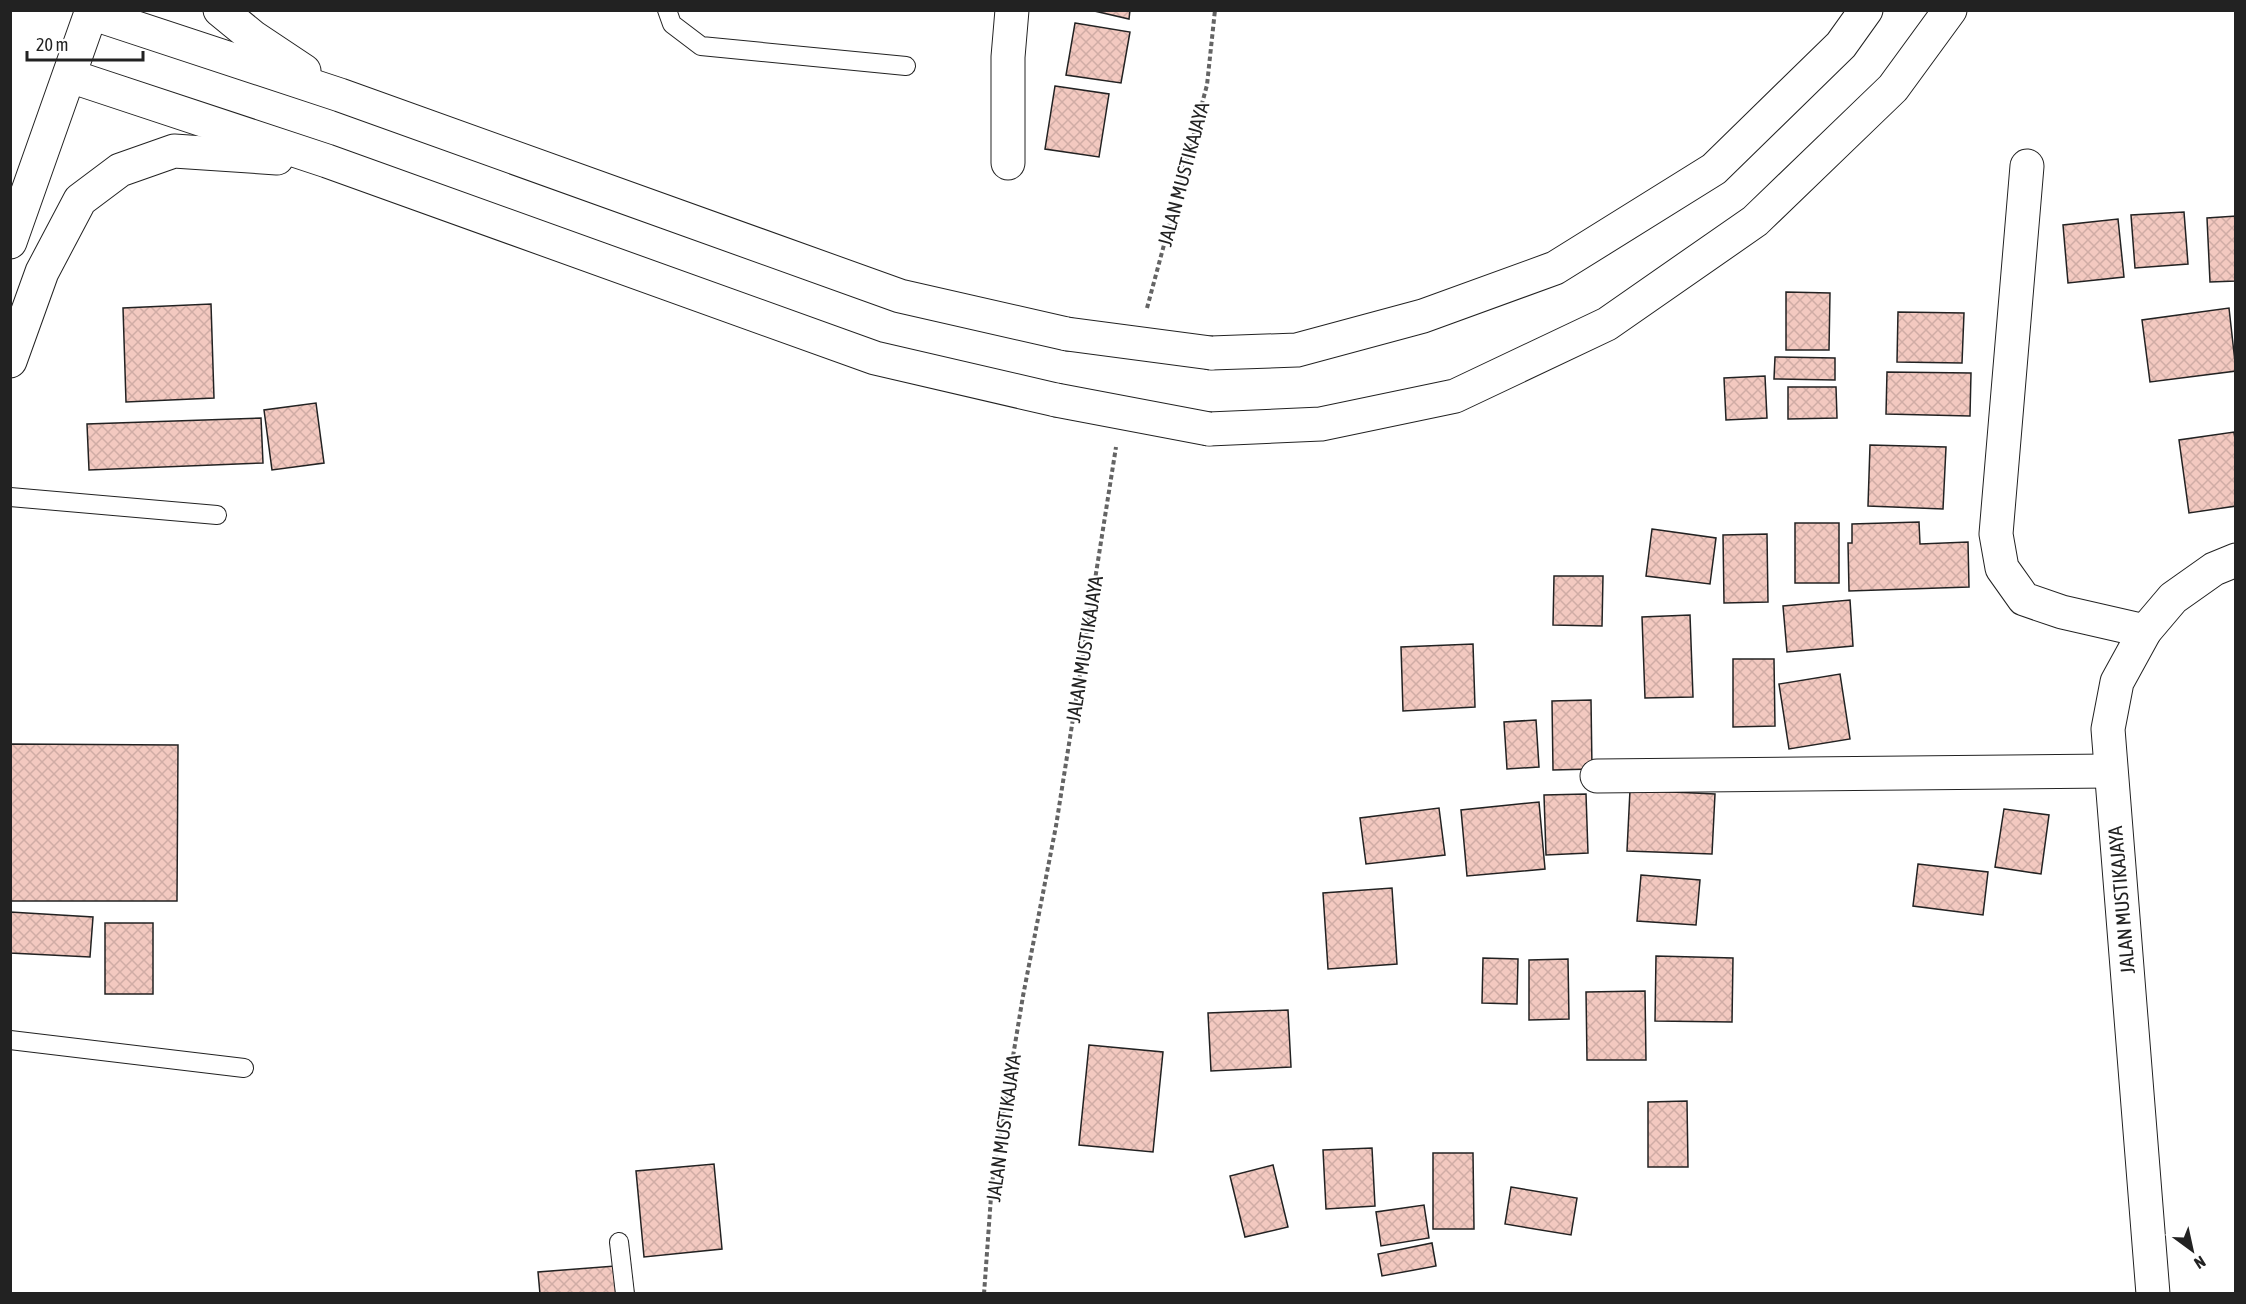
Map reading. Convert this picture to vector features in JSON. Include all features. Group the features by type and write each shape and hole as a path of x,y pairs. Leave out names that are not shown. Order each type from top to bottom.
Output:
{"main road":[{"path":"220,10 253,37 340,94"},
{"path":"1008,163 1008,57 1012,10"},
{"path":"10,242 91,12 340,94 900,296 1067,334 1211,353 1297,350 1423,316 1555,268 1714,169 1840,45 1866,10"},
{"path":"70,76 327,161 875,358 1056,400 1209,429 1321,424 1455,396 1607,324 1755,221 1893,87 1950,10"},
{"path":"10,361 42,272 80,200 120,171 174,151 327,161"},
{"path":"2027,166 1996,534 2002,568 2024,599 2062,612 2145,631"},
{"name":"JALAN MUSTIKAJAYA","path":"2153,1293 2108,729 2117,682 2145,631 2173,598 2214,569 2235,560"},
{"path":"1598,776 2110,771"}],"lane":[{"path":"667,10 672,24 700,45 906,66"},
{"path":"10,497 217,515"},
{"path":"10,1040 244,1068"},
{"path":"619,1242 625,1293"}],"path":[{"name":"JALAN MUSTIKAJAYA","path":"1145,313 1207,86 1215,10"},
{"name":"JALAN MUSTIKAJAYA","path":"984,1293 994,1172 1023,996 1056,826 1108,486 1118,440"}],"building":[{"path":"1090,10 1130,10 1129,19"},
{"path":"1075,23 1130,32 1121,83 1066,75"},
{"path":"1055,86 1109,94 1099,157 1045,149"},
{"path":"2184,212 2188,264 2135,268 2131,215"},
{"path":"2236,216 2236,281 2210,282 2207,218"},
{"path":"2118,219 2124,277 2068,283 2063,225"},
{"path":"1786,292 1830,293 1829,350 1786,350"},
{"path":"211,304 214,398 126,402 123,308"},
{"path":"2229,308 2236,371 2150,382 2142,320"},
{"path":"1898,312 1964,313 1962,363 1897,362"},
{"path":"1775,357 1835,358 1835,380 1774,379"},
{"path":"1887,372 1971,373 1970,416 1886,414"},
{"path":"1765,376 1767,418 1726,420 1724,378"},
{"path":"1788,387 1836,387 1837,418 1788,419"},
{"path":"316,403 324,463 272,470 264,410"},
{"path":"261,418 263,463 89,470 87,424"},
{"path":"2234,432 2236,506 2189,513 2179,440"},
{"path":"1870,445 1946,447 1943,509 1868,506"},
{"path":"1919,522 1920,544 1968,542 1969,587 1849,591 1848,543 1852,543 1852,524"},
{"path":"1795,523 1839,523 1839,583 1795,583"},
{"path":"1652,529 1716,538 1710,584 1646,576"},
{"path":"1767,534 1768,602 1724,603 1723,535"},
{"path":"1554,576 1603,576 1602,626 1553,625"},
{"path":"1850,600 1853,646 1787,652 1783,606"},
{"path":"1690,615 1693,697 1645,698 1642,617"},
{"path":"1473,644 1475,707 1403,711 1401,647"},
{"path":"1733,659 1774,659 1775,726 1733,727"},
{"path":"1840,674 1850,739 1789,749 1779,684"},
{"path":"1591,700 1592,769 1553,770 1552,701"},
{"path":"1536,720 1539,767 1507,769 1504,722"},
{"path":"10,744 178,745 177,901 10,901"},
{"path":"1630,790 1715,794 1712,854 1627,851"},
{"path":"1586,794 1588,853 1546,855 1544,795"},
{"path":"1539,802 1545,869 1467,876 1461,810"},
{"path":"1439,808 1445,855 1366,864 1360,818"},
{"path":"2004,809 2049,815 2041,874 1995,867"},
{"path":"1918,864 1988,872 1983,915 1913,906"},
{"path":"1641,875 1700,880 1696,925 1637,921"},
{"path":"1392,888 1397,964 1328,969 1323,893"},
{"path":"10,912 93,917 90,957 10,953"},
{"path":"105,923 153,923 153,994 105,994"},
{"path":"1656,956 1733,958 1732,1022 1655,1021"},
{"path":"1483,958 1518,959 1517,1004 1482,1003"},
{"path":"1568,959 1569,1019 1529,1020 1529,960"},
{"path":"1645,991 1646,1060 1587,1060 1586,992"},
{"path":"1288,1010 1291,1067 1211,1071 1208,1013"},
{"path":"1089,1045 1163,1052 1153,1152 1079,1145"},
{"path":"1687,1101 1688,1167 1648,1167 1648,1102"},
{"path":"1372,1148 1375,1206 1326,1209 1323,1150"},
{"path":"1433,1153 1473,1153 1474,1229 1433,1229"},
{"path":"714,1164 722,1249 644,1257 636,1171"},
{"path":"1273,1165 1288,1227 1245,1237 1230,1176"},
{"path":"1511,1187 1577,1198 1571,1235 1505,1224"},
{"path":"1424,1205 1429,1238 1381,1246 1376,1212"},
{"path":"1432,1243 1436,1266 1382,1276 1378,1254"},
{"path":"615,1266 618,1294 540,1294 538,1272"}]}
